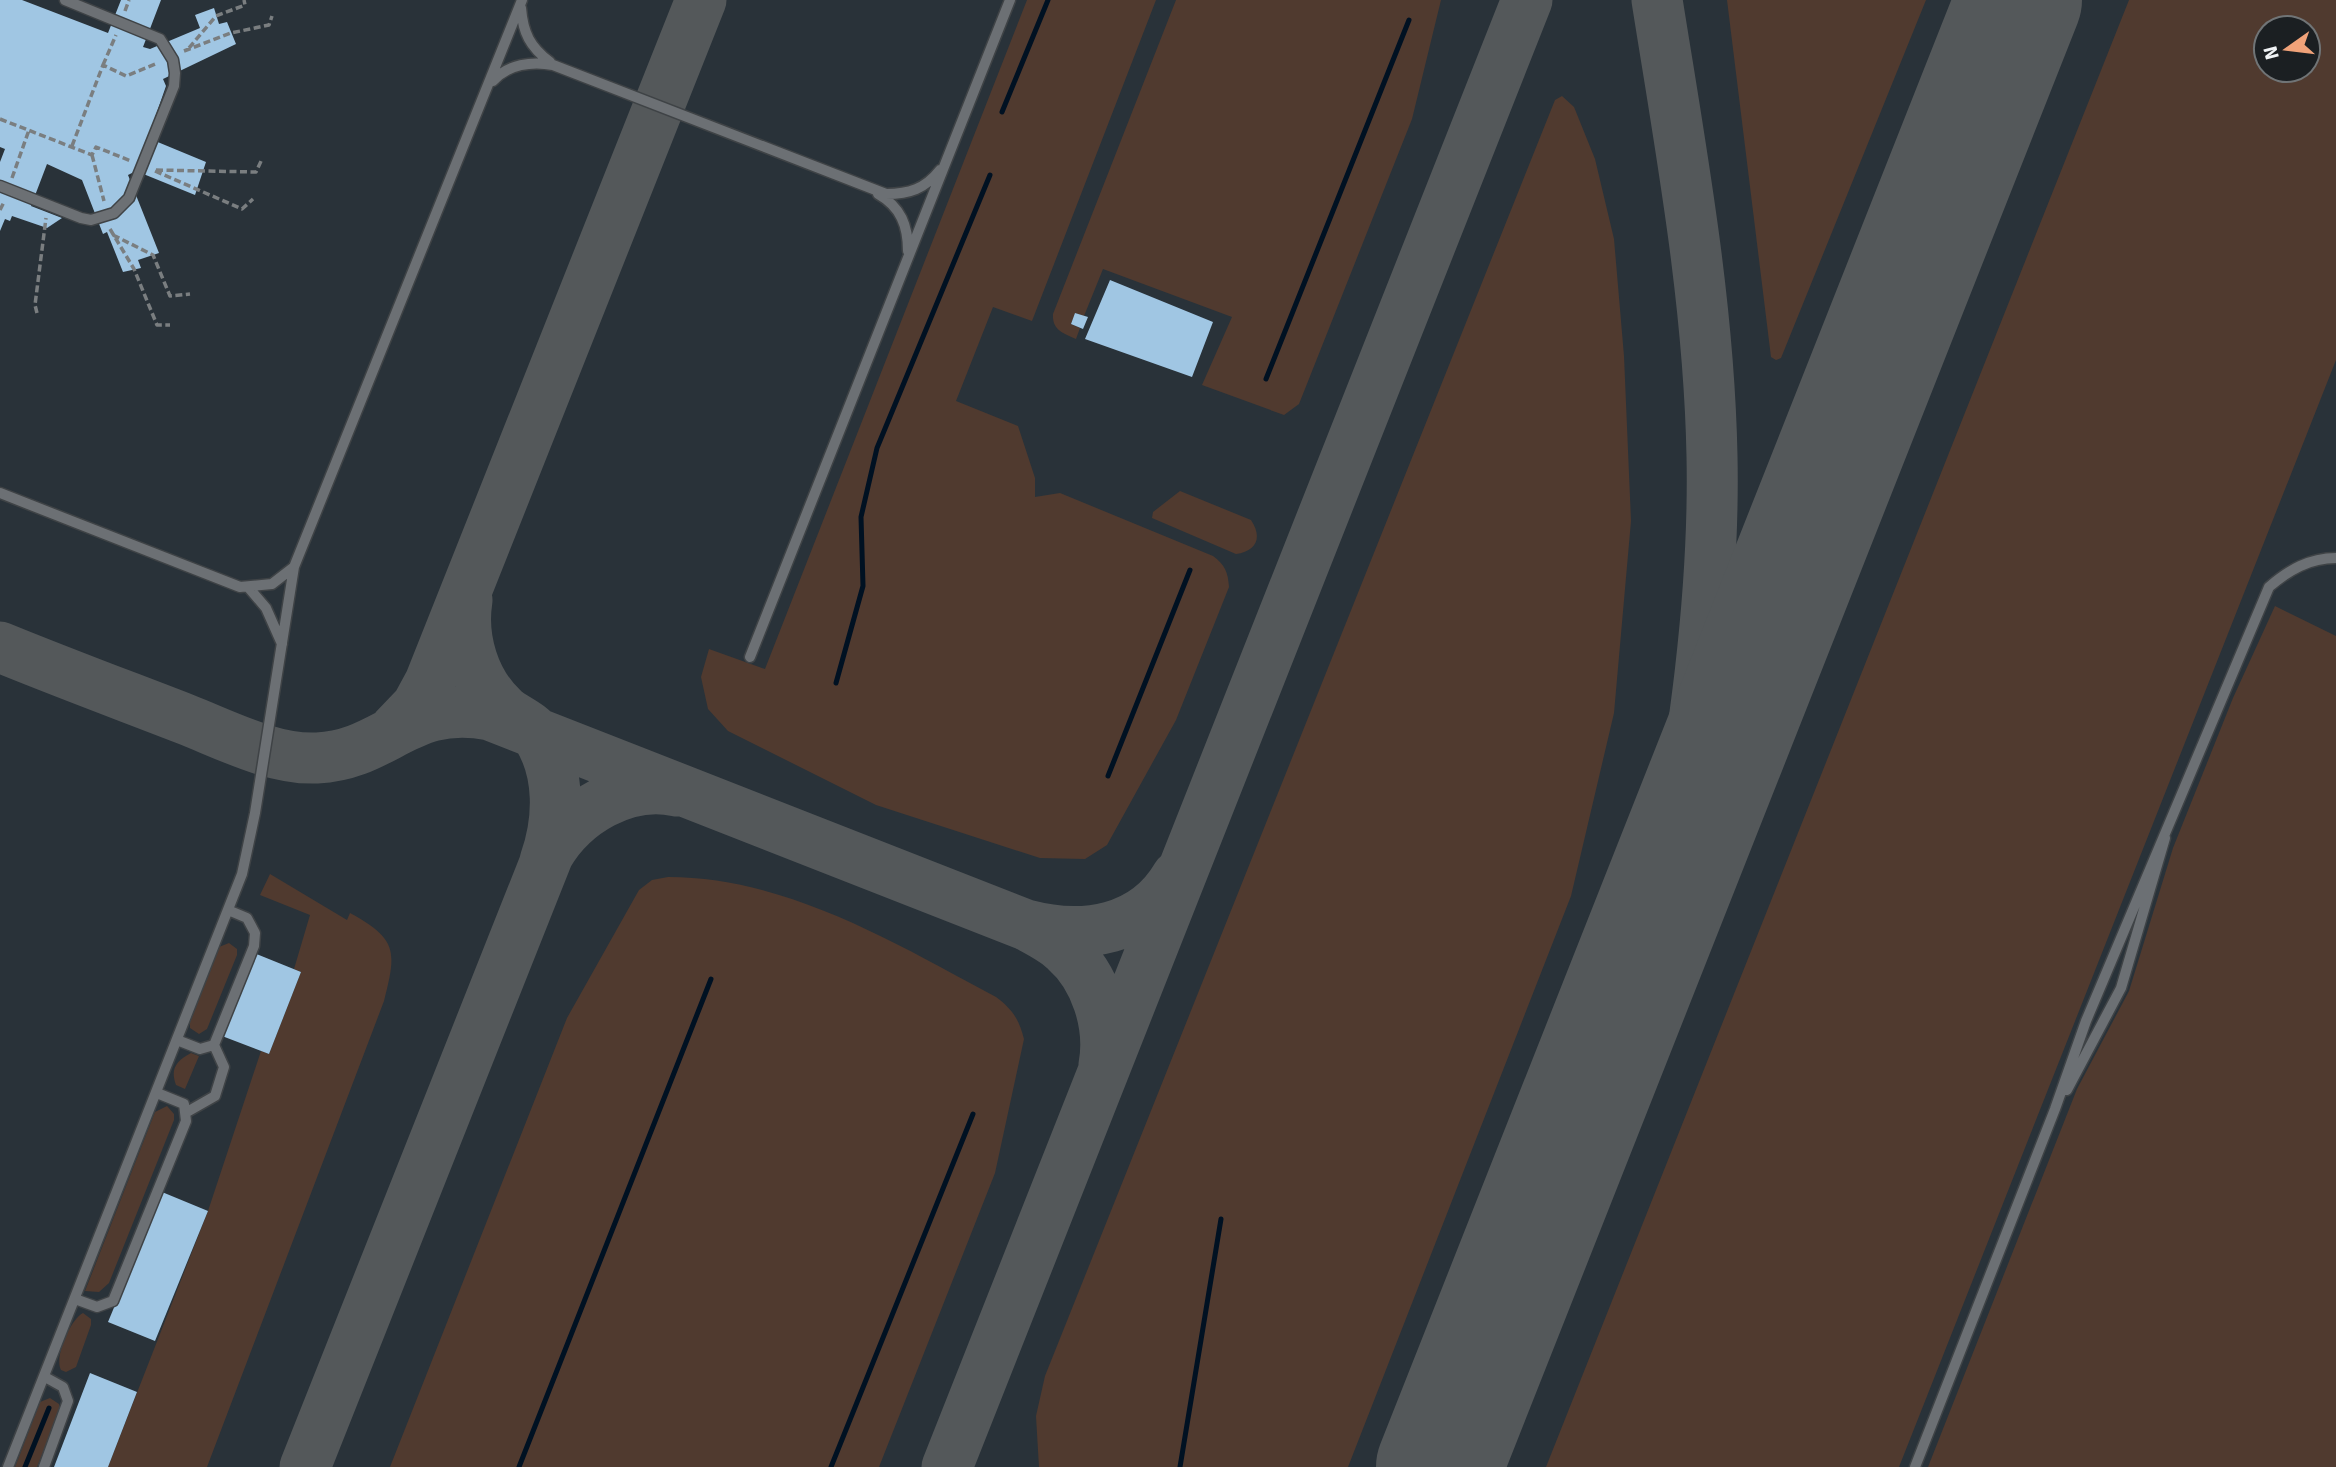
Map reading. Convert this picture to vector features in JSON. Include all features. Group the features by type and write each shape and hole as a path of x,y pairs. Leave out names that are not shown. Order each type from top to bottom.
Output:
{"lane":[{"path":"0,186 91,220 123,207 173,86 173,60 160,39 65,0"},
{"path":"750,657 1010,0"},
{"path":"522,2 522,24 531,46 553,65"},
{"path":"8,1467 242,874 251,842 294,567 522,2"},
{"path":"486,89 499,74 520,65 531,62 553,65 886,194 911,192 928,183 945,165"},
{"path":"872,190 892,204 904,220 908,259"},
{"path":"0,493 233,585 249,588 272,584 294,567"},
{"path":"1915,1467 2055,1109 2086,1021 2269,587 2289,569 2323,558 2336,558"},
{"path":"249,588 266,608 282,644"},
{"path":"2055,1109 2121,988 2164,849 2167,824"},
{"path":"187,1112 215,1096 224,1067 214,1045 254,946 255,933 247,918 228,910"},
{"path":"177,1040 200,1049 214,1045"},
{"path":"75,1299 97,1307 113,1301 186,1121 184,1104 157,1093"},
{"path":"44,1467 68,1401 62,1387 45,1377"}],"path":[{"path":"187,50 216,16 246,5 244,0"},
{"path":"175,55 231,33 270,26 272,16"},
{"path":"72,146 103,65 126,76 162,61"},
{"path":"0,119 92,155 96,148 142,166"},
{"path":"253,199 242,209 152,170 256,172 262,159"},
{"path":"0,211 4,202"},
{"path":"37,313 35,305 47,228"},
{"path":"112,235 153,255 170,296 190,294"},
{"path":"134,269 158,325 170,325"}],"shaded area":[{"path":"0,0 2336,0 2336,1467 0,1467"},
{"path":"1027,0 1156,0 1032,321 993,307 956,401 1018,426 1035,478 1035,497 1060,493 1213,556 1225,569 1229,587 1176,720 1107,845 1085,859 1040,858 876,805 728,731 708,709 701,677 709,649 765,669"},
{"path":"1176,0 1441,0 1412,119 1299,404 1284,415 1202,385 1232,317 1103,269 1084,316 1075,313 1071,324 1080,328 1076,339 1059,330 1054,324 1053,314"},
{"path":"1727,0 1926,0 1781,358 1776,360 1771,357"},
{"path":"2129,0 2336,0 2336,360 1899,1467 1546,1467"},
{"path":"1562,96 1574,107 1595,159 1614,239 1624,356 1631,521 1614,713 1571,896 1348,1467 1039,1467 1036,1416 1045,1376 1555,100"},
{"path":"1180,491 1251,520 1257,532 1256,543 1248,550 1236,554 1152,518 1153,512"},
{"path":"2275,606 2336,636 2336,1467 1928,1467 2077,1089 2129,991 2173,848 2233,698"},
{"path":"270,874 347,920 350,913 385,939 390,948 391,969 384,1001 207,1467 108,1467 208,1211 261,1051 269,1054 301,972 294,969 310,915 260,895"},
{"path":"668,877 712,880 755,888 838,917 919,955 996,997 1014,1015 1022,1032 1024,1039 995,1173 879,1467 390,1467 567,1018 639,890 652,880"},
{"path":"229,943 237,949 237,955 207,1029 199,1034 190,1028 190,1022 219,947"},
{"path":"191,1053 199,1056 185,1089 176,1085 174,1070 181,1059"},
{"path":"167,1106 174,1114 174,1120 109,1283 99,1292 85,1291 155,1112"},
{"path":"83,1313 91,1319 91,1325 76,1367 66,1372 61,1370 59,1364 61,1348 73,1323"},
{"path":"50,1398 59,1404 60,1410 37,1467 15,1467 40,1402"}],"building":[{"path":"0,0 22,0 108,33 121,0 161,0 143,47 150,49 200,28 195,15 214,8 219,24 227,22 236,44 163,79 166,86 148,138 206,162 195,195 136,171 128,175 159,253 138,260 141,268 123,272 107,232 103,234 82,180 47,164 31,206 62,218 47,228 12,216 10,221 5,219 0,231 0,162 5,149 0,147"},
{"path":"1110,280 1213,322 1192,377 1085,339"},
{"path":"1075,313 1088,317 1083,329 1071,324"},
{"path":"254,953 301,972 269,1054 222,1036"},
{"path":"162,1192 208,1211 155,1341 108,1322"},
{"path":"90,1373 137,1392 108,1467 54,1467"}],"waterway":[{"path":"647,85 679,0"},
{"path":"1002,112 1048,0"},
{"path":"1266,379 1409,20"},
{"path":"836,683 863,586 861,517 877,448 990,175"},
{"path":"1108,776 1190,570"},
{"path":"519,1467 711,979"},
{"path":"831,1467 973,1114"},
{"path":"1180,1467 1221,1219"},
{"path":"25,1467 49,1408"}],"taxiway":[{"path":"395,729 417,706 430,682 701,0"},
{"path":"947,1467 1527,0"},
{"path":"1657,0 1700,284 1712,456 1706,618 1694,725 1669,886"},
{"path":"467,600 468,645 477,673 503,709 537,735 550,765 554,781 555,814 545,861"},
{"path":"0,647 250,745 300,758 341,755 438,715 462,712 490,715 1026,925 1069,931 1111,927 1148,909 1164,895 1177,876"},
{"path":"305,1467 548,855 572,825 603,803 639,790 677,791"},
{"path":"1028,926 1065,950 1076,961 1093,988 1103,1018 1106,1050 1104,1065"}],"runway":[{"path":"1439,1467 2019,0"}]}
